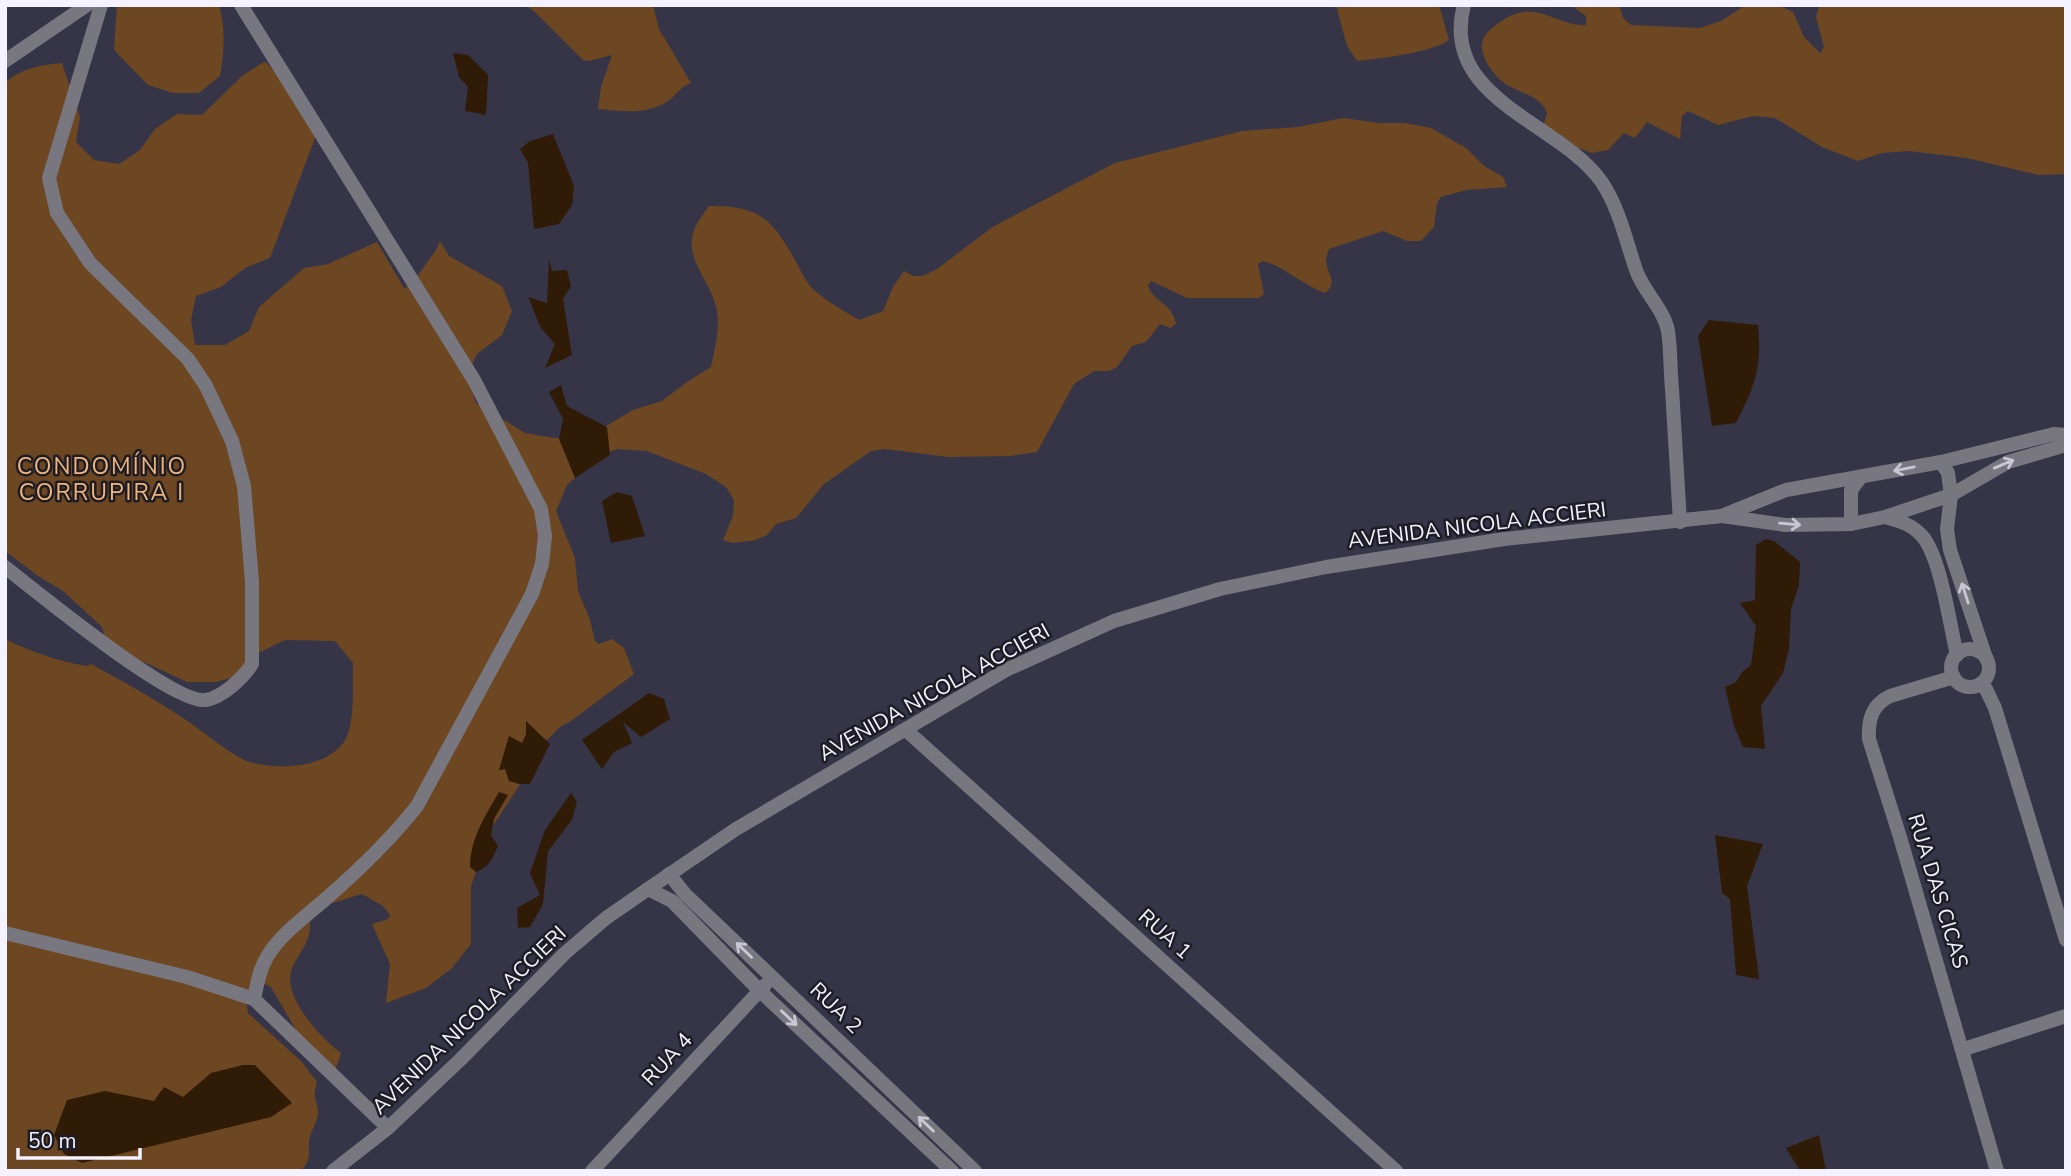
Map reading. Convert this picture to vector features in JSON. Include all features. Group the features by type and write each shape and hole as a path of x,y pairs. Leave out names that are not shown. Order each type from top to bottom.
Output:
{"street":[{"path":"5,61 87,5"},
{"path":"5,567 139,669 188,699 206,700 220,694 247,673 252,664 252,581 245,499 232,441 206,386 188,359 90,264 57,213 49,178 101,5"},
{"path":"241,5 474,380 541,509 545,536 542,564 533,594 417,806 397,832 285,935 267,957 258,978 254,999"},
{"path":"1464,5 1460,21 1464,55 1478,79 1525,120 1570,148 1602,183 1615,208 1638,275 1668,329 1680,522"},
{"name":"AVENIDA NICOLA ACCIERI","path":"333,1171 388,1128 461,1059 564,954 606,918 648,888 736,829 1006,670 1114,621 1220,589 1326,567 1504,539 1723,516 1786,490 1941,462 2022,440 2054,434 2066,435"},
{"name":"AVENIDA NICOLA ACCIERI","path":"1723,516 1785,525 1851,524 1885,517 1951,495 2008,462 2066,445"},
{"path":"1941,462 1948,473 1951,495 1947,529 1950,550 1986,658 1989,669 1985,680 1980,684 1966,686 1954,677 1952,663 1957,655 1967,649 1978,650 1986,658"},
{"path":"1851,524 1851,490 1860,478"},
{"path":"1885,517 1909,524 1924,538 1936,568 1957,655"},
{"name":"RUA DAS CICAS","path":"1954,677 1881,700 1872,712 1868,726 1869,739 1964,1049 1997,1171"},
{"path":"1980,684 1986,689 1995,708 2066,940"},
{"name":"RUA 1","path":"906,730 1396,1171"},
{"name":"RUA 2","path":"669,874 685,894 974,1170"},
{"name":"RUA 2","path":"648,888 672,901 760,991 952,1171"},
{"path":"5,933 187,977 254,999 388,1128"},
{"name":"RUA 4","path":"592,1171 773,977"},
{"path":"1964,1049 2066,1016"}],"shaded area":[{"path":"117,5 219,5 224,41 220,76 199,93 173,93 148,85 114,50"},
{"path":"525,5 653,5 659,29 691,83 657,107 632,111 598,109 601,87 612,55 583,60"},
{"path":"1336,5 1439,5 1449,40 1419,51 1357,61 1347,46"},
{"path":"1571,5 1619,5 1623,18 1631,25 1700,28 1721,21 1744,6 1778,5 1793,12 1804,37 1820,53 1824,47 1816,17 1819,5 2066,5 2066,174 2038,175 1967,158 1909,151 1882,153 1858,161 1822,147 1775,118 1753,116 1718,125 1688,111 1682,116 1680,139 1647,122 1635,138 1624,133 1608,150 1592,153 1544,136 1542,130 1547,113 1544,107 1536,99 1497,77 1483,55 1483,40 1487,33 1506,18 1518,13 1536,13 1586,25 1586,16"},
{"path":"453,53 468,55 488,75 486,115 465,111 468,87 459,77"},
{"path":"264,62 298,99 318,130 270,258 245,268 221,287 196,296 191,320 195,345 225,345 249,331 259,307 304,268 328,264 377,242 404,288 411,285 440,241 449,256 502,286 512,311 502,335 477,354 467,378 476,403 525,433 554,438 584,439 633,410 662,401 711,367 717,337 717,314 713,297 692,250 695,227 709,206 739,208 761,216 777,232 810,286 859,320 883,311 893,287 904,271 913,276 923,276 937,269 994,226 1115,163 1242,131 1298,127 1343,118 1431,128 1466,148 1484,166 1503,177 1507,187 1466,190 1441,197 1437,203 1434,227 1421,241 1407,241 1383,231 1329,249 1326,261 1332,281 1325,293 1263,261 1258,264 1264,294 1259,298 1187,298 1151,281 1148,285 1150,291 1171,311 1176,324 1170,328 1160,324 1146,342 1132,346 1117,367 1109,371 1094,371 1074,384 1037,452 1009,456 949,457 885,449 871,451 824,484 796,518 776,524 767,535 756,540 732,543 723,540 733,516 734,500 726,487 706,474 647,451 617,449 603,454 567,485 556,511 575,558 578,591 595,641 599,644 612,639 624,648 634,674 561,726 537,750 527,774 492,827 471,886 471,944 451,969 426,988 386,1003 390,964 372,924 388,919 390,915 383,906 362,894 310,910 309,935 292,968 290,983 306,1017 341,1053 335,1071 304,1044 271,987 263,983 246,1000 248,1013 302,1062 317,1082 315,1097 318,1114 310,1138 308,1161 304,1167 300,1171 5,1171 5,639 55,659 87,666 91,664 172,711 235,755 250,762 274,766 300,765 325,758 344,742 352,715 353,663 335,641 285,640 256,654 241,675 216,682 187,682 107,645 102,627 63,591 5,551 5,83 39,66 62,63 80,117 76,142 94,160 119,164 140,150 155,129 177,114 202,115 242,76"},
{"path":"553,134 574,186 572,205 559,224 534,229 528,163 520,149 530,141"},
{"path":"549,259 552,271 567,270 571,286 563,299 572,355 545,368 555,344 541,328 528,297 547,303"},
{"path":"1709,320 1758,325 1756,376 1736,423 1712,426 1698,336"},
{"path":"561,385 567,406 607,427 610,455 575,478 559,439 563,419 549,392"},
{"path":"617,492 632,496 645,536 611,543 602,501"},
{"path":"1766,539 1774,541 1800,562 1799,585 1791,609 1789,649 1783,673 1761,706 1765,749 1743,747 1734,726 1725,687 1736,682 1742,672 1751,665 1756,626 1740,603 1755,600 1756,545"},
{"path":"649,693 664,699 670,719 641,737 623,722 632,743 614,752 602,769 582,740"},
{"path":"526,721 550,744 530,784 519,784 509,781 505,769 499,770 509,736 522,743 526,734"},
{"path":"499,792 508,795 494,819 491,836 498,846 490,862 476,872 470,867 473,847 479,828"},
{"path":"571,793 577,802 572,820 548,851 543,904 530,927 518,928 517,908 540,895 530,873 545,830"},
{"path":"1715,835 1763,844 1747,886 1759,979 1736,975 1730,899 1722,893"},
{"path":"243,1065 255,1065 292,1103 271,1117 82,1163 64,1154 54,1135 67,1100 105,1091 154,1101 164,1087 183,1097 211,1073"},
{"path":"1819,1135 1826,1171 1800,1171 1786,1148"}],"district":[{"name":"CONDOMÍNIO CORRUPIRA I","path":"102,479"}]}
